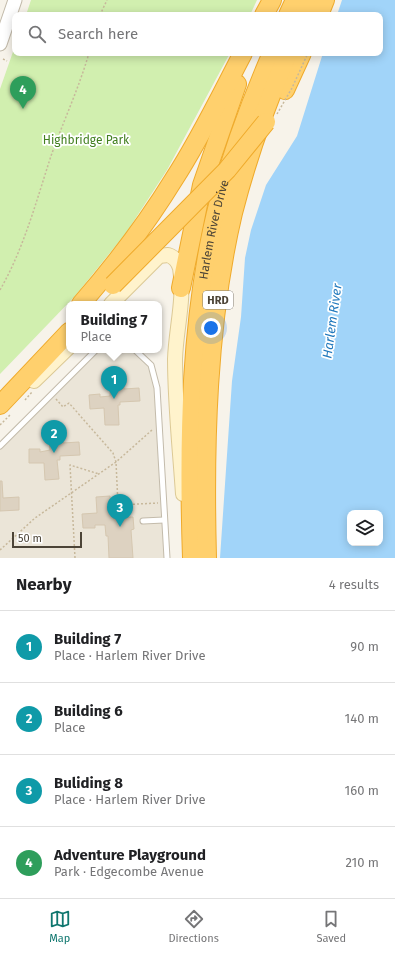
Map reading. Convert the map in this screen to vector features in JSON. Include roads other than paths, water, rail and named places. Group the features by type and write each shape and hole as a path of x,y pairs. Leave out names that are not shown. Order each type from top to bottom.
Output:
{"highway":[{"path":"266,12 272,0"},
{"path":"289,12 295,0"},
{"path":"305,12 311,0"},
{"path":"320,12 325,0"},
{"path":"84,301 121,256 158,204 189,154 241,56"},
{"path":"181,288 202,186 247,56"},
{"name":"Harlem River Drive","path":"192,558 191,490 194,388 203,292 215,218 238,139 271,56"},
{"name":"Harlem River Drive","path":"207,558 206,468 209,407 214,332 224,265 233,213 246,164 265,110 287,56"},
{"path":"98,301 210,188 245,150 276,105 300,56"},
{"path":"0,391 66,321"},
{"path":"0,405 66,335"}],"main road":[{"path":"115,301 157,258 162,255 172,256 178,262 181,288 176,343 175,376 186,558"},
{"path":"0,413 66,350"}],"street":[{"path":"0,44 15,0"}],"lane":[{"path":"0,446 93,353"},
{"path":"138,353 149,362 154,373 159,424 167,558"},
{"path":"143,521 164,520"}],"water":[{"name":"Harlem River","path":"342,0 395,0 395,558 220,558 232,381 241,317 245,258 251,230 266,185 297,136 322,56 383,56 383,12 338,12"}],"place":[{"name":"Adventure Playground","path":"23,109"},
{"name":"Building 7","path":"114,399"},
{"name":"Building 6","path":"54,453"},
{"name":"Buliding 8","path":"120,527"}],"park label":[{"name":"Highbridge Park","path":"86,140"}]}
